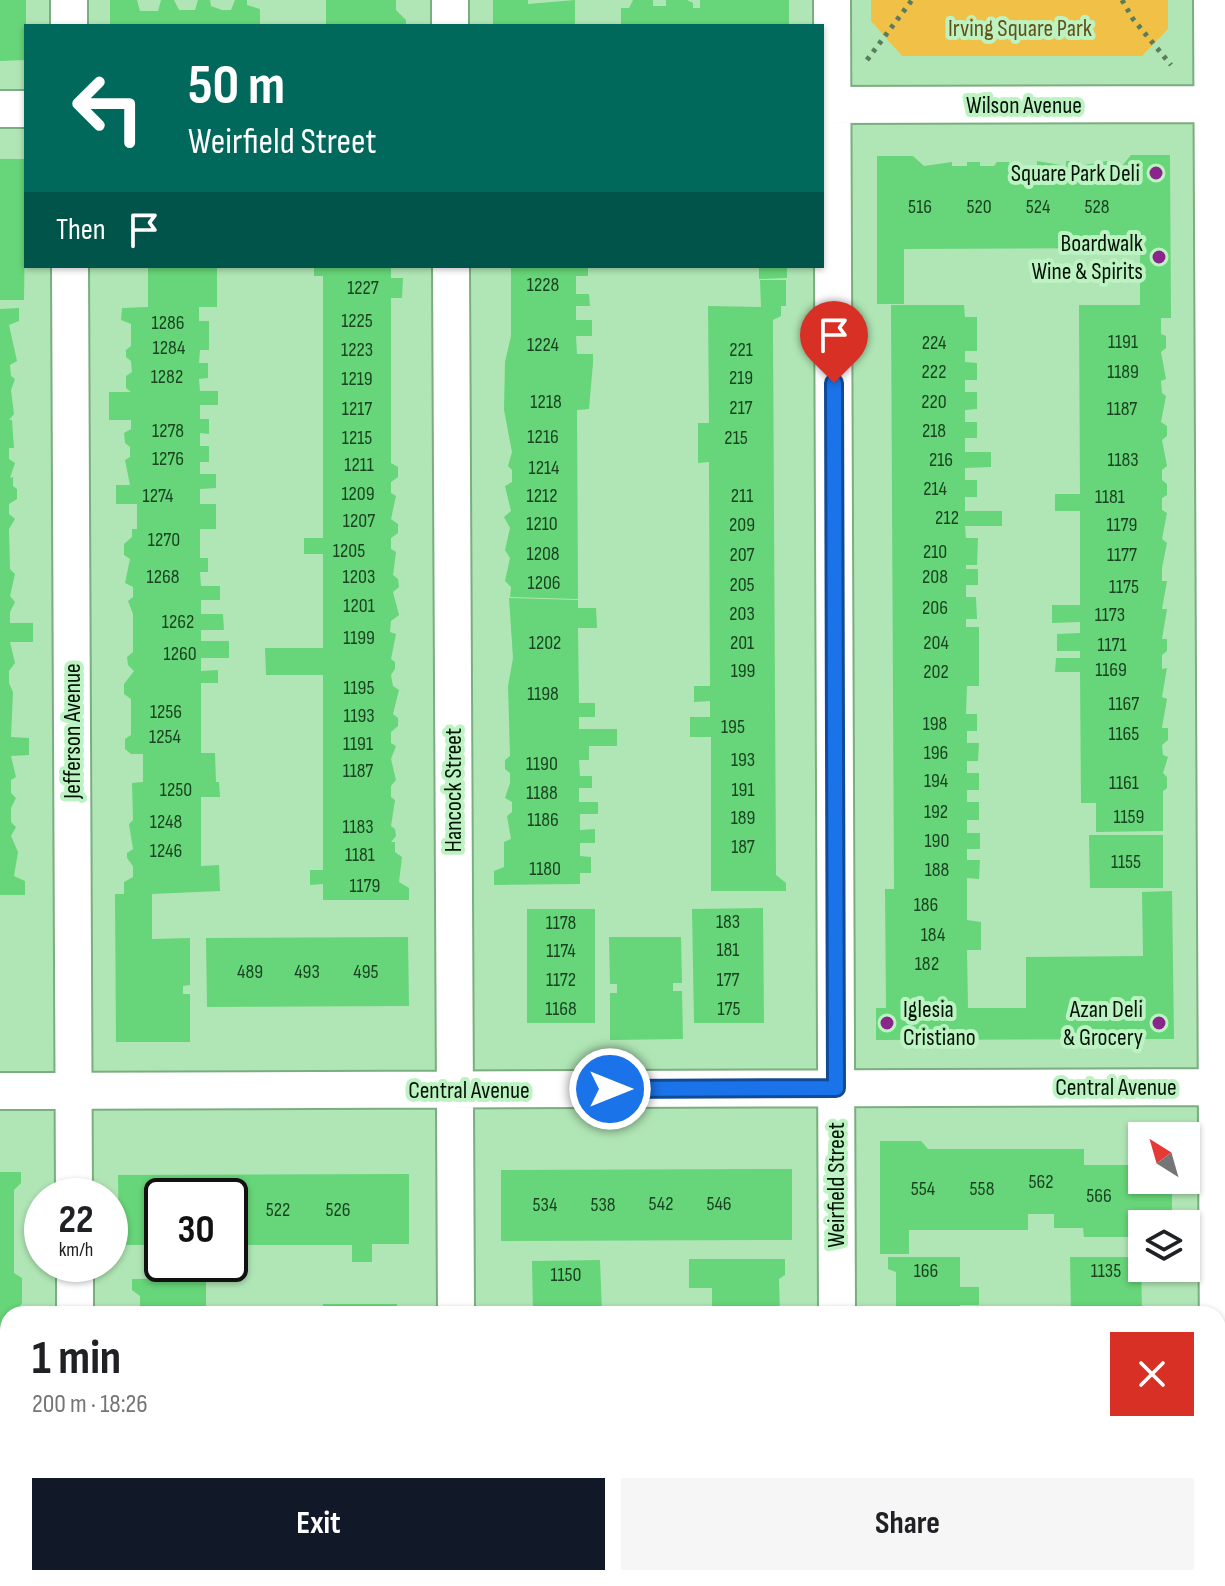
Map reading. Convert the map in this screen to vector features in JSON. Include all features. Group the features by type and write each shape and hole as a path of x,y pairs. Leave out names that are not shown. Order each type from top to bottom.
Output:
{"street":[{"path":"69,0 69,24"},
{"path":"450,0 450,24"},
{"name":"Weirfield Street","path":"832,0 827,105 837,1306"},
{"path":"1212,0 1219,104 1220,1306"},
{"name":"Wilson Avenue","path":"827,105 1219,104"},
{"path":"0,109 24,109"},
{"name":"Jefferson Avenue","path":"70,268 74,1178"},
{"name":"Hancock Street","path":"451,268 456,1306"},
{"name":"Central Avenue","path":"0,1091 1221,1087"},
{"path":"75,1282 75,1306"}],"path":[{"path":"862,67 912,0"},
{"path":"1122,0 1133,19 1171,65"}],"green space":[{"name":"Irving Square Park","path":"871,0 1168,0 1168,29 1142,56 902,56 871,21"}],"building":[{"path":"0,0 26,0 24,60 0,61"},
{"path":"110,0 137,0 140,11 158,11 161,0 174,0 179,10 195,10 198,0 210,0 211,6 231,10 235,0 247,0 247,5 260,9 260,24 110,24"},
{"path":"326,0 396,0 396,10 406,20 406,24 326,24"},
{"path":"493,0 528,0 528,4 575,0 575,24 493,24"},
{"path":"633,0 653,0 653,6 666,6 666,0 687,0 693,3 693,8 700,8 700,0 789,0 789,24 621,24 621,8 629,8"},
{"path":"1131,155 1170,155 1171,318 1161,318 1161,334 1166,336 1166,348 1161,352 1166,379 1161,381 1162,393 1166,396 1161,422 1167,426 1167,436 1162,440 1167,466 1162,470 1162,480 1167,484 1167,495 1162,498 1162,510 1167,513 1162,539 1167,543 1162,581 1167,581 1162,609 1167,609 1162,639 1167,639 1167,651 1162,655 1162,669 1167,668 1162,697 1167,699 1162,728 1168,728 1168,740 1162,745 1163,755 1168,757 1163,773 1167,777 1167,788 1163,791 1163,831 1096,832 1096,803 1081,803 1080,672 1055,672 1056,658 1080,658 1080,651 1057,651 1057,634 1080,633 1080,622 1052,623 1052,605 1080,605 1080,511 1055,511 1055,494 1080,494 1079,305 1140,305 1140,248 904,249 904,304 877,304 877,156 913,156 924,166 952,162 952,166 967,166 967,162 980,162 980,166 994,166 997,162 1009,162 1010,166 1037,166 1037,161 1066,166 1066,161 1079,161 1079,166 1107,161 1107,166 1122,166"},
{"path":"0,159 24,159 24,300 0,300"},
{"path":"148,268 217,268 217,307 199,307 199,321 209,321 209,350 200,350 199,363 208,363 208,378 199,379 200,391 218,391 218,405 200,405 200,419 209,419 209,434 200,433 200,446 209,446 209,462 200,462 200,474 216,474 216,488 200,489 200,504 216,504 216,529 200,529 200,558 208,558 208,572 200,572 201,586 220,586 220,600 201,600 201,614 223,614 224,630 201,630 201,641 229,641 229,658 201,658 201,671 218,670 218,683 201,683 201,753 215,753 220,797 201,797 201,866 219,865 220,891 152,894 152,939 190,938 190,985 183,986 183,994 190,994 190,1042 116,1042 115,894 124,894 124,882 133,877 133,866 127,858 127,853 133,849 129,824 133,820 132,783 143,782 143,754 131,754 125,749 125,739 131,735 131,699 124,694 124,684 134,671 128,665 127,657 133,652 133,614 128,601 133,597 133,587 125,583 130,559 124,555 124,544 132,537 132,529 137,529 137,504 116,504 116,485 130,485 125,460 130,457 130,447 125,443 124,433 131,429 131,420 109,420 109,392 131,392 126,388 126,376 132,372 126,350 131,346 131,324 121,320 122,308 148,307"},
{"path":"314,268 391,268 391,278 403,278 402,298 391,298 391,463 398,467 398,477 391,482 391,493 396,496 391,519 398,524 398,533 391,538 391,549 396,552 393,575 398,579 399,587 393,592 399,615 391,621 390,632 396,634 391,659 395,662 395,669 391,675 393,686 399,690 393,714 398,718 398,726 391,732 391,743 396,746 391,759 396,780 391,786 391,797 395,800 391,826 396,836 391,842 395,842 395,852 402,857 399,882 409,888 409,900 323,900 323,884 310,885 310,870 323,870 323,675 266,675 265,648 323,648 323,554 304,554 304,538 323,538 323,276 314,276"},
{"path":"511,268 588,268 588,276 576,276 576,294 589,294 590,306 576,306 576,320 592,320 592,336 576,336 577,354 593,354 589,409 577,410 578,599 510,597 511,587 505,581 510,558 505,550 510,528 504,517 511,511 505,486 512,482 512,470 508,466 512,452 504,410 505,362 511,336"},
{"path":"759,268 787,268 787,278 759,279"},
{"path":"760,280 786,280 786,306 781,306 781,316 773,320 773,335 776,875 786,883 786,891 711,891 711,737 690,737 690,717 710,717 710,701 694,702 694,686 710,686 709,462 698,463 698,423 709,423 708,306 761,307"},
{"path":"891,305 964,305 965,317 977,317 977,351 965,351 965,362 977,363 977,380 965,380 965,392 977,392 977,409 965,410 965,422 977,422 977,438 965,438 965,452 991,452 991,467 965,468 965,480 977,480 977,497 965,497 965,511 1002,511 1002,526 965,526 966,538 978,538 977,565 966,565 966,569 978,569 978,585 966,585 966,597 976,597 977,619 966,619 966,627 979,627 979,686 967,686 966,714 977,714 977,731 967,731 967,743 979,743 978,761 967,761 967,773 979,773 979,790 967,790 967,802 979,802 979,820 967,820 967,833 980,833 980,849 967,849 967,860 980,860 979,879 967,878 967,920 981,922 981,950 967,950 968,1008 1026,1008 1026,957 1143,956 1142,892 1172,891 1174,1039 876,1040 876,1008 886,1008 885,889 894,889"},
{"path":"19,308 19,321 9,325 17,361 10,365 11,376 15,379 11,390 14,414 9,420 12,420 14,448 9,448 9,459 15,463 10,478 13,477 17,499 9,504 9,514 15,519 9,529 10,569 15,574 10,596 15,602 10,612 10,623 33,623 33,642 10,642 15,663 9,671 9,683 13,692 11,737 29,738 29,755 11,756 16,777 11,780 11,793 16,798 11,808 11,822 16,827 11,836 18,852 14,876 25,881 25,895 0,895 0,309"},
{"path":"509,598 578,600 578,608 596,608 597,628 578,628 579,703 595,703 595,717 579,717 579,729 617,729 617,746 589,746 589,760 579,760 580,776 592,776 592,788 579,788 579,802 598,802 598,814 580,814 580,830 595,829 595,843 580,843 580,856 591,857 591,873 580,873 580,884 494,885 494,871 504,867 504,842 511,839 507,816 512,812 512,802 505,798 510,783 505,760 510,756 508,686 513,658"},
{"path":"1089,835 1163,835 1163,888 1090,888"},
{"path":"763,908 764,1023 694,1023 692,909"},
{"path":"527,909 595,909 595,1023 527,1023"},
{"path":"408,937 409,1006 207,1007 206,938"},
{"path":"609,937 681,937 682,983 673,983 673,991 682,991 683,1039 610,1040 610,993 617,993 617,984 610,984"},
{"path":"880,1141 921,1141 928,1149 1084,1149 1084,1165 1128,1165 1128,1194 1172,1194 1172,1210 1128,1210 1128,1237 1084,1237 1083,1228 1054,1228 1054,1214 1028,1214 1028,1230 909,1230 909,1254 880,1254"},
{"path":"792,1169 792,1240 501,1241 501,1170"},
{"path":"0,1172 21,1172 21,1183 14,1190 14,1273 22,1278 22,1303 20,1306 0,1306"},
{"path":"409,1174 409,1244 372,1244 372,1262 352,1262 352,1245 248,1245 248,1178 144,1178 144,1245 128,1245 128,1178 118,1178 118,1175"},
{"path":"888,1257 960,1257 960,1287 979,1287 979,1305 896,1306 896,1272 888,1269"},
{"path":"1070,1257 1128,1257 1128,1282 1141,1282 1142,1306 1071,1306"},
{"path":"689,1259 785,1259 785,1275 779,1279 780,1306 712,1306 712,1288 689,1288"},
{"path":"600,1260 602,1306 533,1306 532,1261"},
{"path":"132,1279 144,1279 144,1282 206,1282 206,1306 140,1306 140,1296 132,1290"},
{"path":"323,1304 397,1304 397,1306"}],"place":[{"name":"Square Park Deli","path":"1156,173"},
{"name":"Boardwalk Wine & Spirits","path":"1159,257"},
{"name":"Iglesia Cristiano","path":"887,1023"},
{"name":"Azan Deli & Grocery","path":"1159,1023"}],"route":[{"path":"610,1089 836,1088 834,383"}]}
